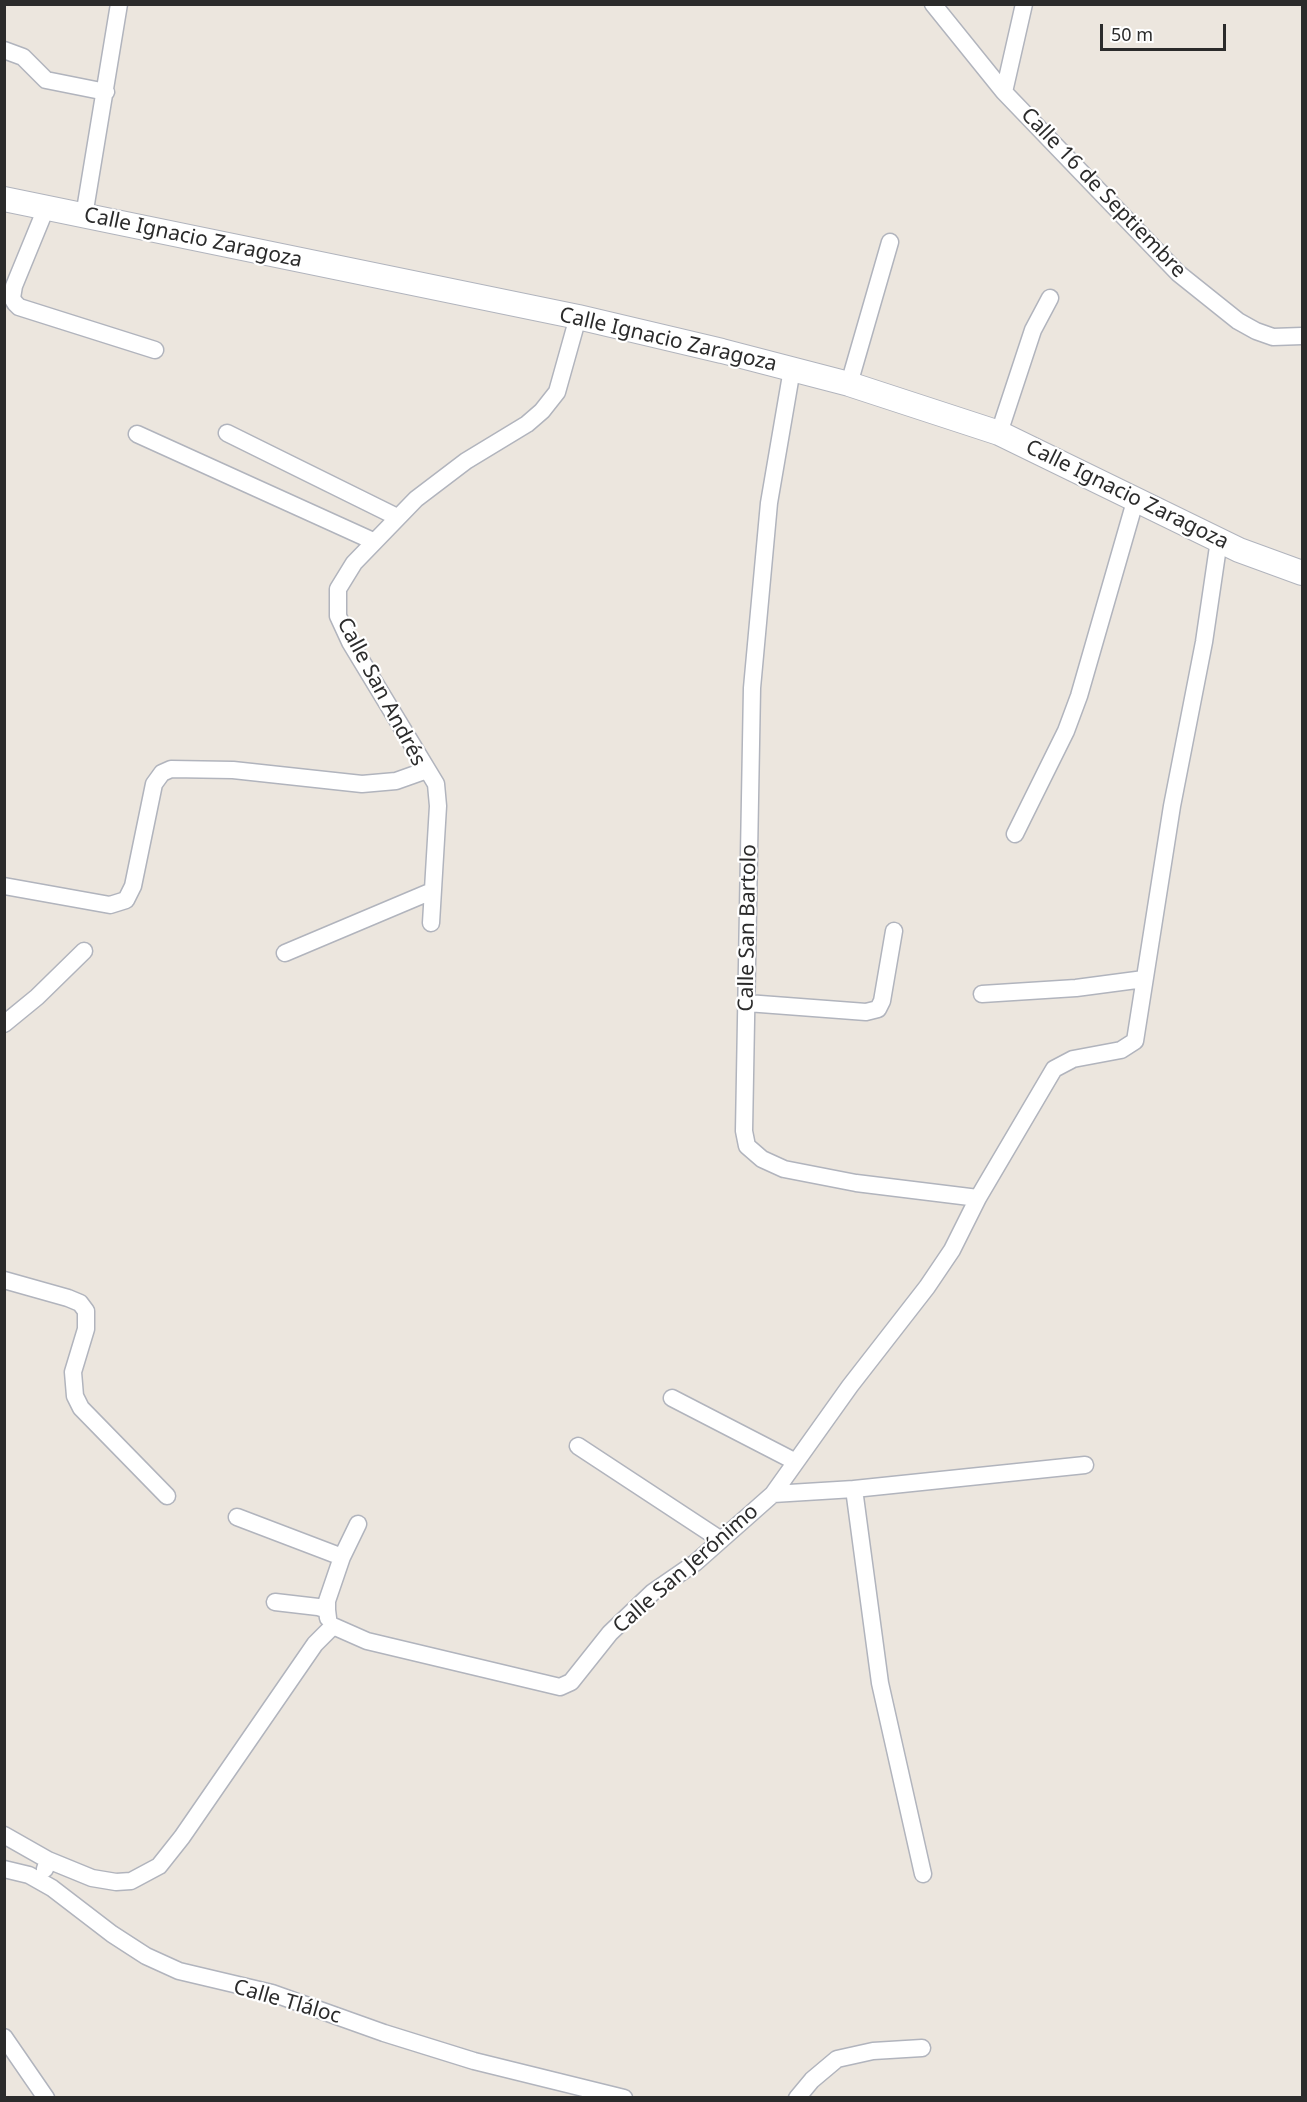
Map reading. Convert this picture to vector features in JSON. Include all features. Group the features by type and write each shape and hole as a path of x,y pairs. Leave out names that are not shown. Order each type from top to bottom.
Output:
{"street":[{"path":"84,216 119,4"},
{"name":"Calle 16 de Septiembre","path":"933,4 1004,92 1178,273 1238,321 1256,332 1273,337 1302,336"},
{"path":"1004,92 1024,4"},
{"path":"4,50 22,57 46,80 106,92"},
{"name":"Calle Ignacio Zaragoza","path":"4,200 578,317 849,384 927,408 999,434 1136,498 1219,540 1302,573"},
{"path":"46,208 14,286 12,298 15,303 20,307 155,350"},
{"path":"849,384 890,242"},
{"path":"999,434 1033,330 1050,298"},
{"name":"Calle San Andrés","path":"4,886 110,905 126,900 133,886 154,784 157,777 166,770 233,770 362,784 396,781 427,770 350,642 338,616 337,601 341,583 373,541 416,499 466,461 527,424 542,411 560,383 578,317"},
{"name":"Calle San Bartolo","path":"792,369 769,503 752,688 744,1131 747,1146 753,1154 784,1169 817,1176 978,1198"},
{"path":"227,433 397,517"},
{"path":"137,434 373,541"},
{"path":"1015,834 1066,731 1079,696 1136,498"},
{"path":"978,1198 1054,1069 1073,1059 1121,1050 1136,1041 1172,806 1204,642 1219,540"},
{"path":"427,770 436,784 438,796 431,923"},
{"path":"285,953 432,891"},
{"path":"747,1003 866,1012 878,1009 882,1001 894,931"},
{"path":"4,1024 84,951"},
{"path":"982,994 1076,988 1144,979"},
{"name":"Calle San Jerónimo","path":"333,1626 367,1641 560,1687 571,1682 610,1633 653,1592 676,1578 773,1494 850,1386 927,1287 952,1250 978,1198"},
{"path":"4,1280 68,1298 80,1304 86,1311 86,1329 73,1372 75,1396 81,1408 167,1496"},
{"path":"672,1398 796,1462"},
{"path":"578,1446 721,1540"},
{"path":"773,1494 854,1489 1085,1465"},
{"path":"854,1489 880,1683 923,1874"},
{"path":"237,1517 342,1557"},
{"path":"4,1835 48,1860 92,1878 116,1882 131,1881 159,1866 182,1837 315,1644 333,1626 327,1610 327,1600 342,1557 358,1524"},
{"path":"275,1602 302,1604 327,1610"},
{"path":"40,1881 48,1860"},
{"name":"Calle Tláloc","path":"4,1869 40,1881 112,1934 146,1956 179,1971 203,1979 273,1993 384,2033 491,2066 624,2097"},
{"path":"4,2037 45,2097"},
{"path":"797,2097 812,2079 837,2059 873,2051 922,2048"}]}
